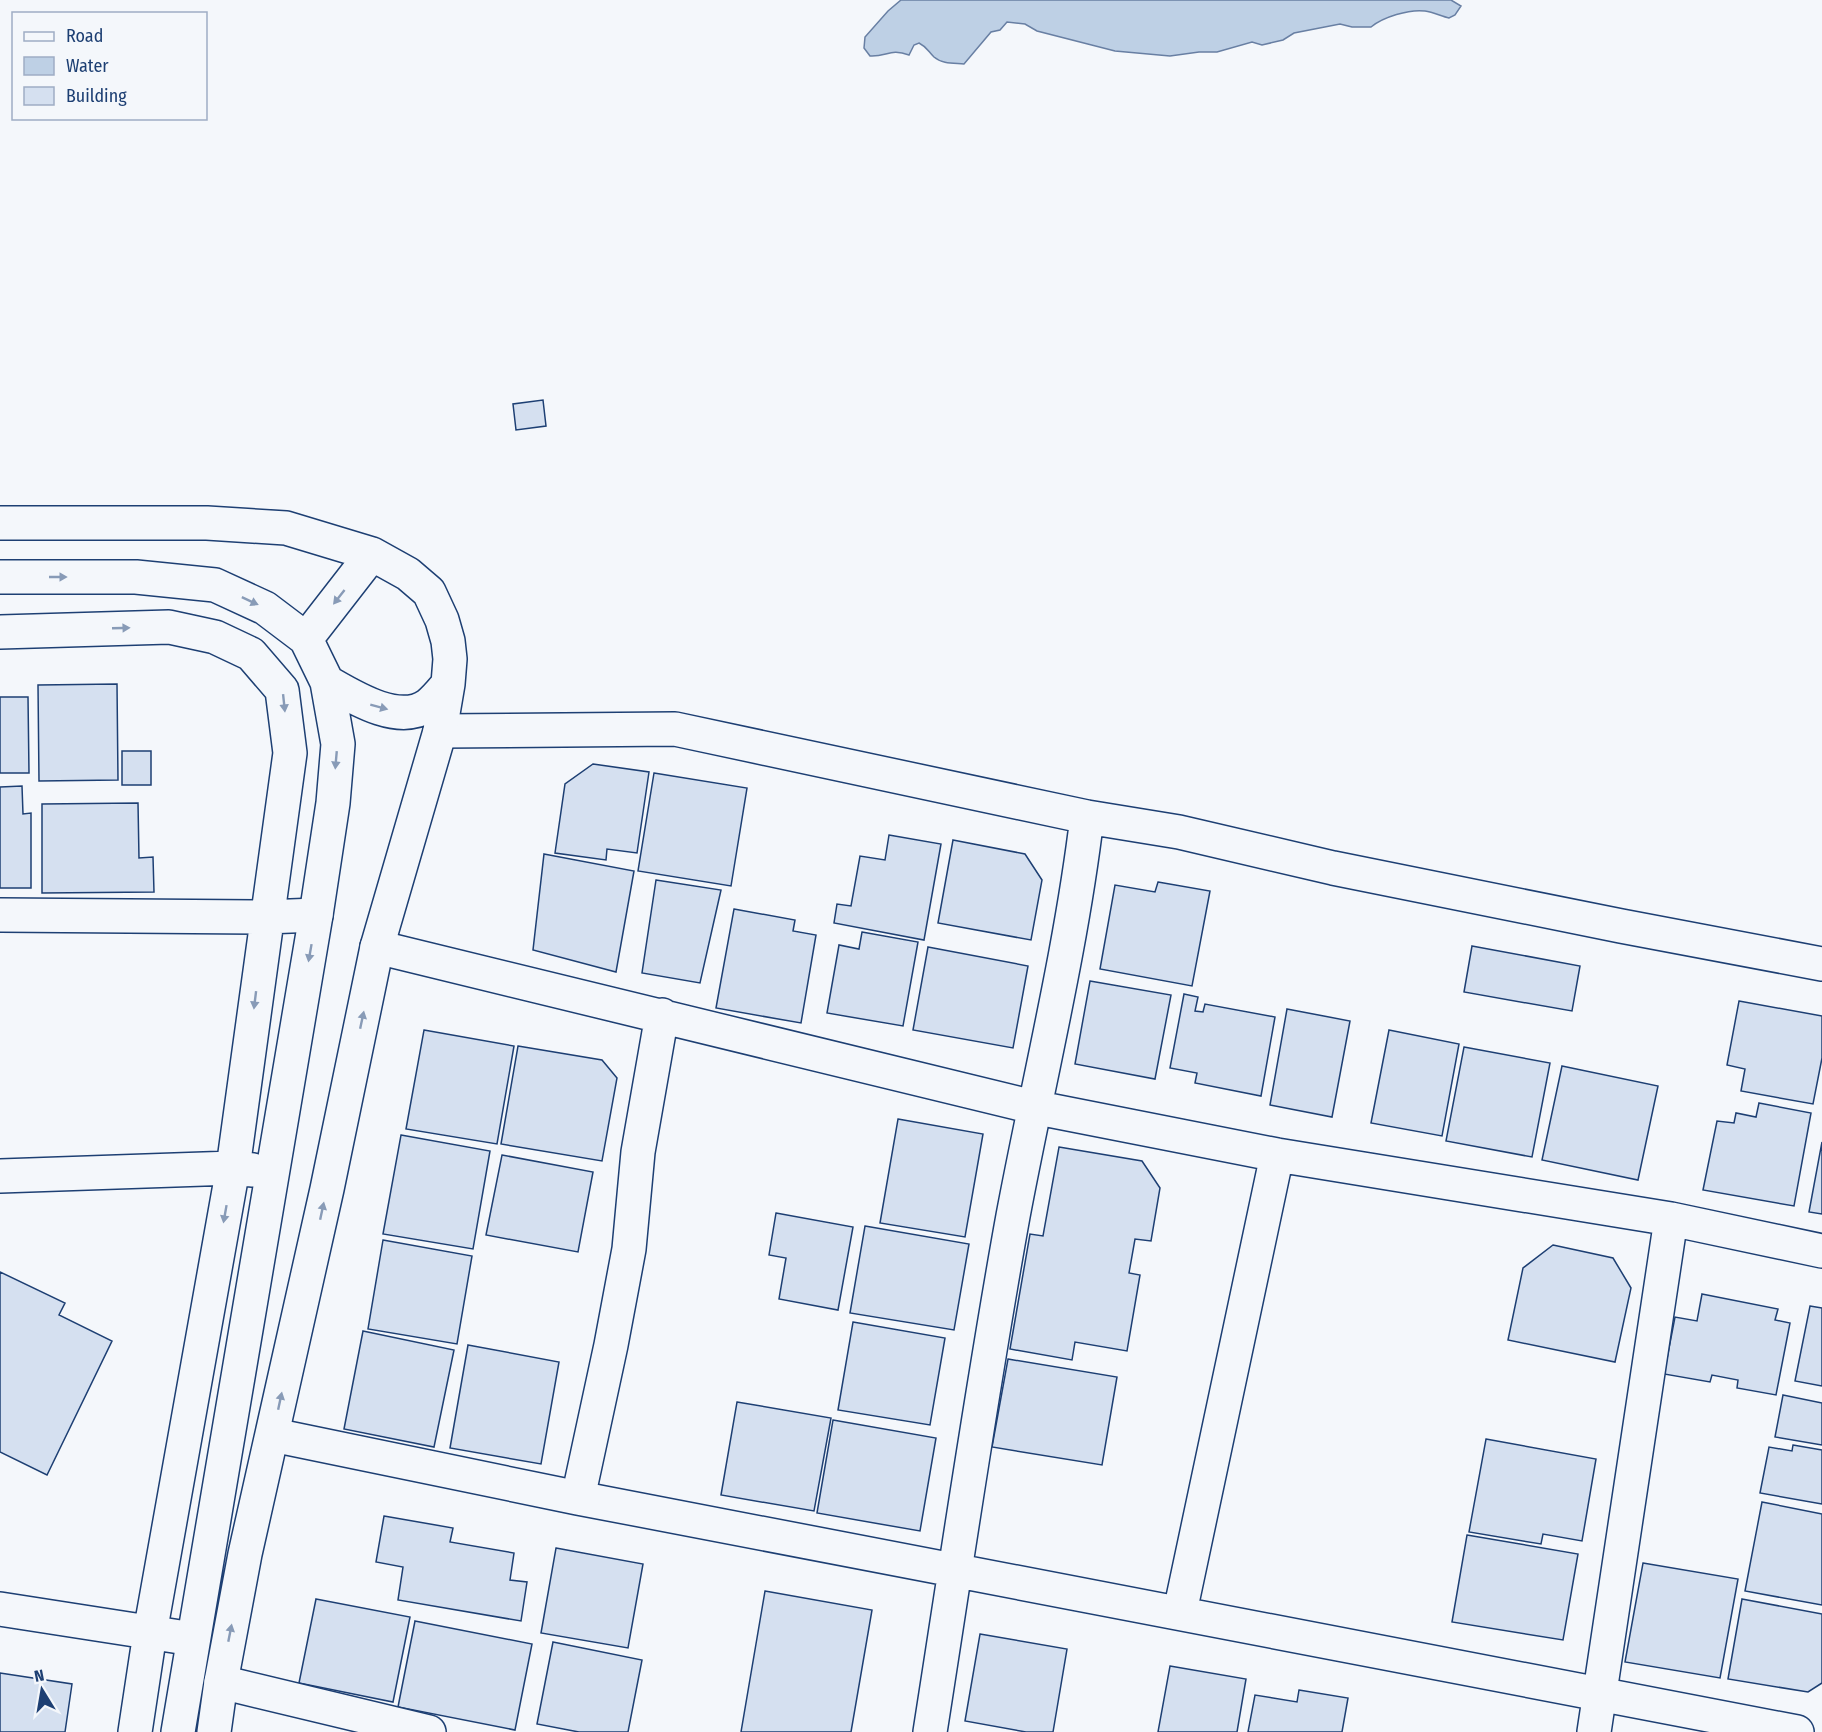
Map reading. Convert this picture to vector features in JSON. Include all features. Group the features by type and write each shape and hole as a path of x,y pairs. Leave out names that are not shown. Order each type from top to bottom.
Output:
{"street":[{"path":"0,523 207,523 286,528 372,554 408,574 429,592 442,620 448,641 450,659 448,684 440,731 377,947 273,1435 245,1554 213,1732"},
{"path":"306,639 372,554"},
{"path":"0,578 136,577 215,585 265,608 306,639 327,682 338,744 333,802 316,915 178,1732"},
{"path":"0,632 169,627 215,637 251,654 282,690 290,753 233,1168 150,1633 135,1732"},
{"path":"327,682 361,702 411,713 428,705 448,684"},
{"path":"440,731 675,729 1087,817 1179,832 1333,867 1621,926 1822,964"},
{"path":"930,1732 996,1310 1033,1107 1056,1008 1087,817"},
{"path":"0,915 266,917 316,915"},
{"path":"377,947 1033,1107 1277,1155 1671,1219 1822,1251"},
{"path":"578,1498 629,1249 638,1152 662,1015"},
{"path":"1180,1612 1277,1155"},
{"path":"0,1176 233,1168 272,1173"},
{"path":"1594,1732 1671,1219"},
{"path":"273,1435 578,1498 1797,1732"},
{"path":"0,1609 193,1639"},
{"path":"221,1682 429,1732"}],"water":[{"path":"901,0 1451,0 1461,6 1455,15 1449,18 1428,12 1412,11 1389,17 1371,27 1352,27 1340,24 1294,33 1283,40 1262,45 1252,42 1217,52 1170,56 1115,51 1037,31 1025,24 1007,22 1000,30 991,32 964,64 941,61 919,43 914,45 909,55 897,52 870,56 864,48 865,37"}],"building":[{"path":"543,400 546,426 516,430 513,404"},
{"path":"117,684 118,780 39,781 38,685"},
{"path":"0,697 28,697 29,773 0,773"},
{"path":"122,751 151,751 151,785 122,785"},
{"path":"593,764 649,772 637,853 607,849 606,860 555,853 565,784"},
{"path":"654,773 747,788 731,886 638,871"},
{"path":"22,786 23,814 31,813 31,888 0,888 0,787"},
{"path":"138,803 139,858 153,857 154,892 42,893 42,804"},
{"path":"889,835 941,844 924,940 834,923 837,904 851,906 860,856 885,860"},
{"path":"953,840 1025,854 1042,880 1031,940 938,923"},
{"path":"544,854 634,871 616,972 533,950"},
{"path":"656,880 721,890 700,983 642,973"},
{"path":"1158,882 1210,891 1192,986 1100,969 1115,885 1155,892"},
{"path":"734,909 795,920 793,931 816,935 801,1023 716,1008"},
{"path":"862,932 918,942 903,1026 827,1013 839,945 859,949"},
{"path":"1472,946 1580,966 1572,1011 1464,992"},
{"path":"928,947 1028,966 1013,1048 913,1030"},
{"path":"1090,981 1171,995 1155,1079 1075,1064"},
{"path":"1184,994 1198,997 1195,1011 1203,1012 1205,1004 1275,1017 1261,1096 1195,1083 1197,1073 1170,1068"},
{"path":"1739,1001 1822,1016 1822,1058 1813,1104 1741,1091 1745,1069 1727,1065"},
{"path":"1287,1009 1350,1021 1332,1117 1270,1105"},
{"path":"424,1030 514,1046 497,1144 406,1129"},
{"path":"1389,1030 1459,1044 1442,1136 1371,1123"},
{"path":"518,1046 602,1060 617,1078 602,1161 501,1144"},
{"path":"1464,1047 1550,1063 1532,1157 1446,1141"},
{"path":"1562,1066 1658,1086 1638,1180 1542,1160"},
{"path":"1759,1103 1811,1113 1794,1206 1703,1190 1717,1121 1734,1123 1736,1113 1756,1117"},
{"path":"898,1119 983,1134 965,1237 880,1223"},
{"path":"401,1135 490,1151 473,1249 383,1234"},
{"path":"1822,1142 1822,1214 1809,1212"},
{"path":"1059,1147 1142,1161 1160,1188 1151,1241 1135,1239 1129,1273 1140,1275 1127,1351 1075,1342 1072,1360 1010,1349 1030,1234 1043,1236"},
{"path":"502,1155 593,1172 578,1252 486,1235"},
{"path":"776,1213 853,1227 838,1310 779,1299 786,1258 769,1255"},
{"path":"865,1226 969,1244 954,1330 850,1313"},
{"path":"383,1240 472,1256 457,1344 368,1329"},
{"path":"1553,1245 1613,1258 1631,1288 1615,1362 1508,1340 1523,1268"},
{"path":"0,1272 65,1303 59,1315 112,1341 47,1475 0,1452"},
{"path":"1702,1294 1778,1309 1775,1320 1790,1323 1776,1395 1737,1388 1738,1380 1712,1375 1710,1382 1664,1374 1675,1317 1697,1321"},
{"path":"1810,1306 1822,1308 1822,1386 1795,1381"},
{"path":"853,1322 945,1338 930,1425 838,1410"},
{"path":"363,1331 454,1350 434,1447 344,1429"},
{"path":"468,1345 559,1362 541,1464 450,1448"},
{"path":"1008,1359 1117,1377 1102,1465 992,1447"},
{"path":"1783,1395 1822,1403 1822,1445 1775,1437"},
{"path":"737,1402 831,1418 814,1511 721,1495"},
{"path":"833,1420 936,1438 920,1531 817,1513"},
{"path":"1486,1439 1596,1459 1582,1541 1543,1534 1541,1544 1469,1532"},
{"path":"1793,1445 1822,1450 1822,1504 1760,1493 1769,1447 1792,1451"},
{"path":"1762,1502 1822,1514 1822,1605 1745,1591"},
{"path":"384,1516 453,1528 450,1542 514,1553 510,1580 527,1582 521,1621 398,1600 403,1567 376,1562"},
{"path":"1467,1535 1578,1554 1563,1640 1452,1622"},
{"path":"556,1548 643,1564 628,1648 541,1633"},
{"path":"1643,1563 1738,1579 1720,1678 1625,1662"},
{"path":"765,1591 872,1610 851,1732 741,1732"},
{"path":"316,1599 410,1617 393,1702 299,1683"},
{"path":"1742,1599 1822,1614 1822,1683 1808,1692 1728,1679"},
{"path":"415,1621 532,1644 515,1730 398,1707"},
{"path":"980,1634 1067,1649 1053,1732 1026,1732 965,1721"},
{"path":"553,1642 642,1660 628,1732 579,1732 537,1724"},
{"path":"1170,1666 1246,1679 1237,1732 1158,1732"},
{"path":"0,1673 72,1684 65,1732 0,1732"},
{"path":"1299,1690 1348,1698 1342,1732 1248,1732 1255,1695 1297,1702"}]}
